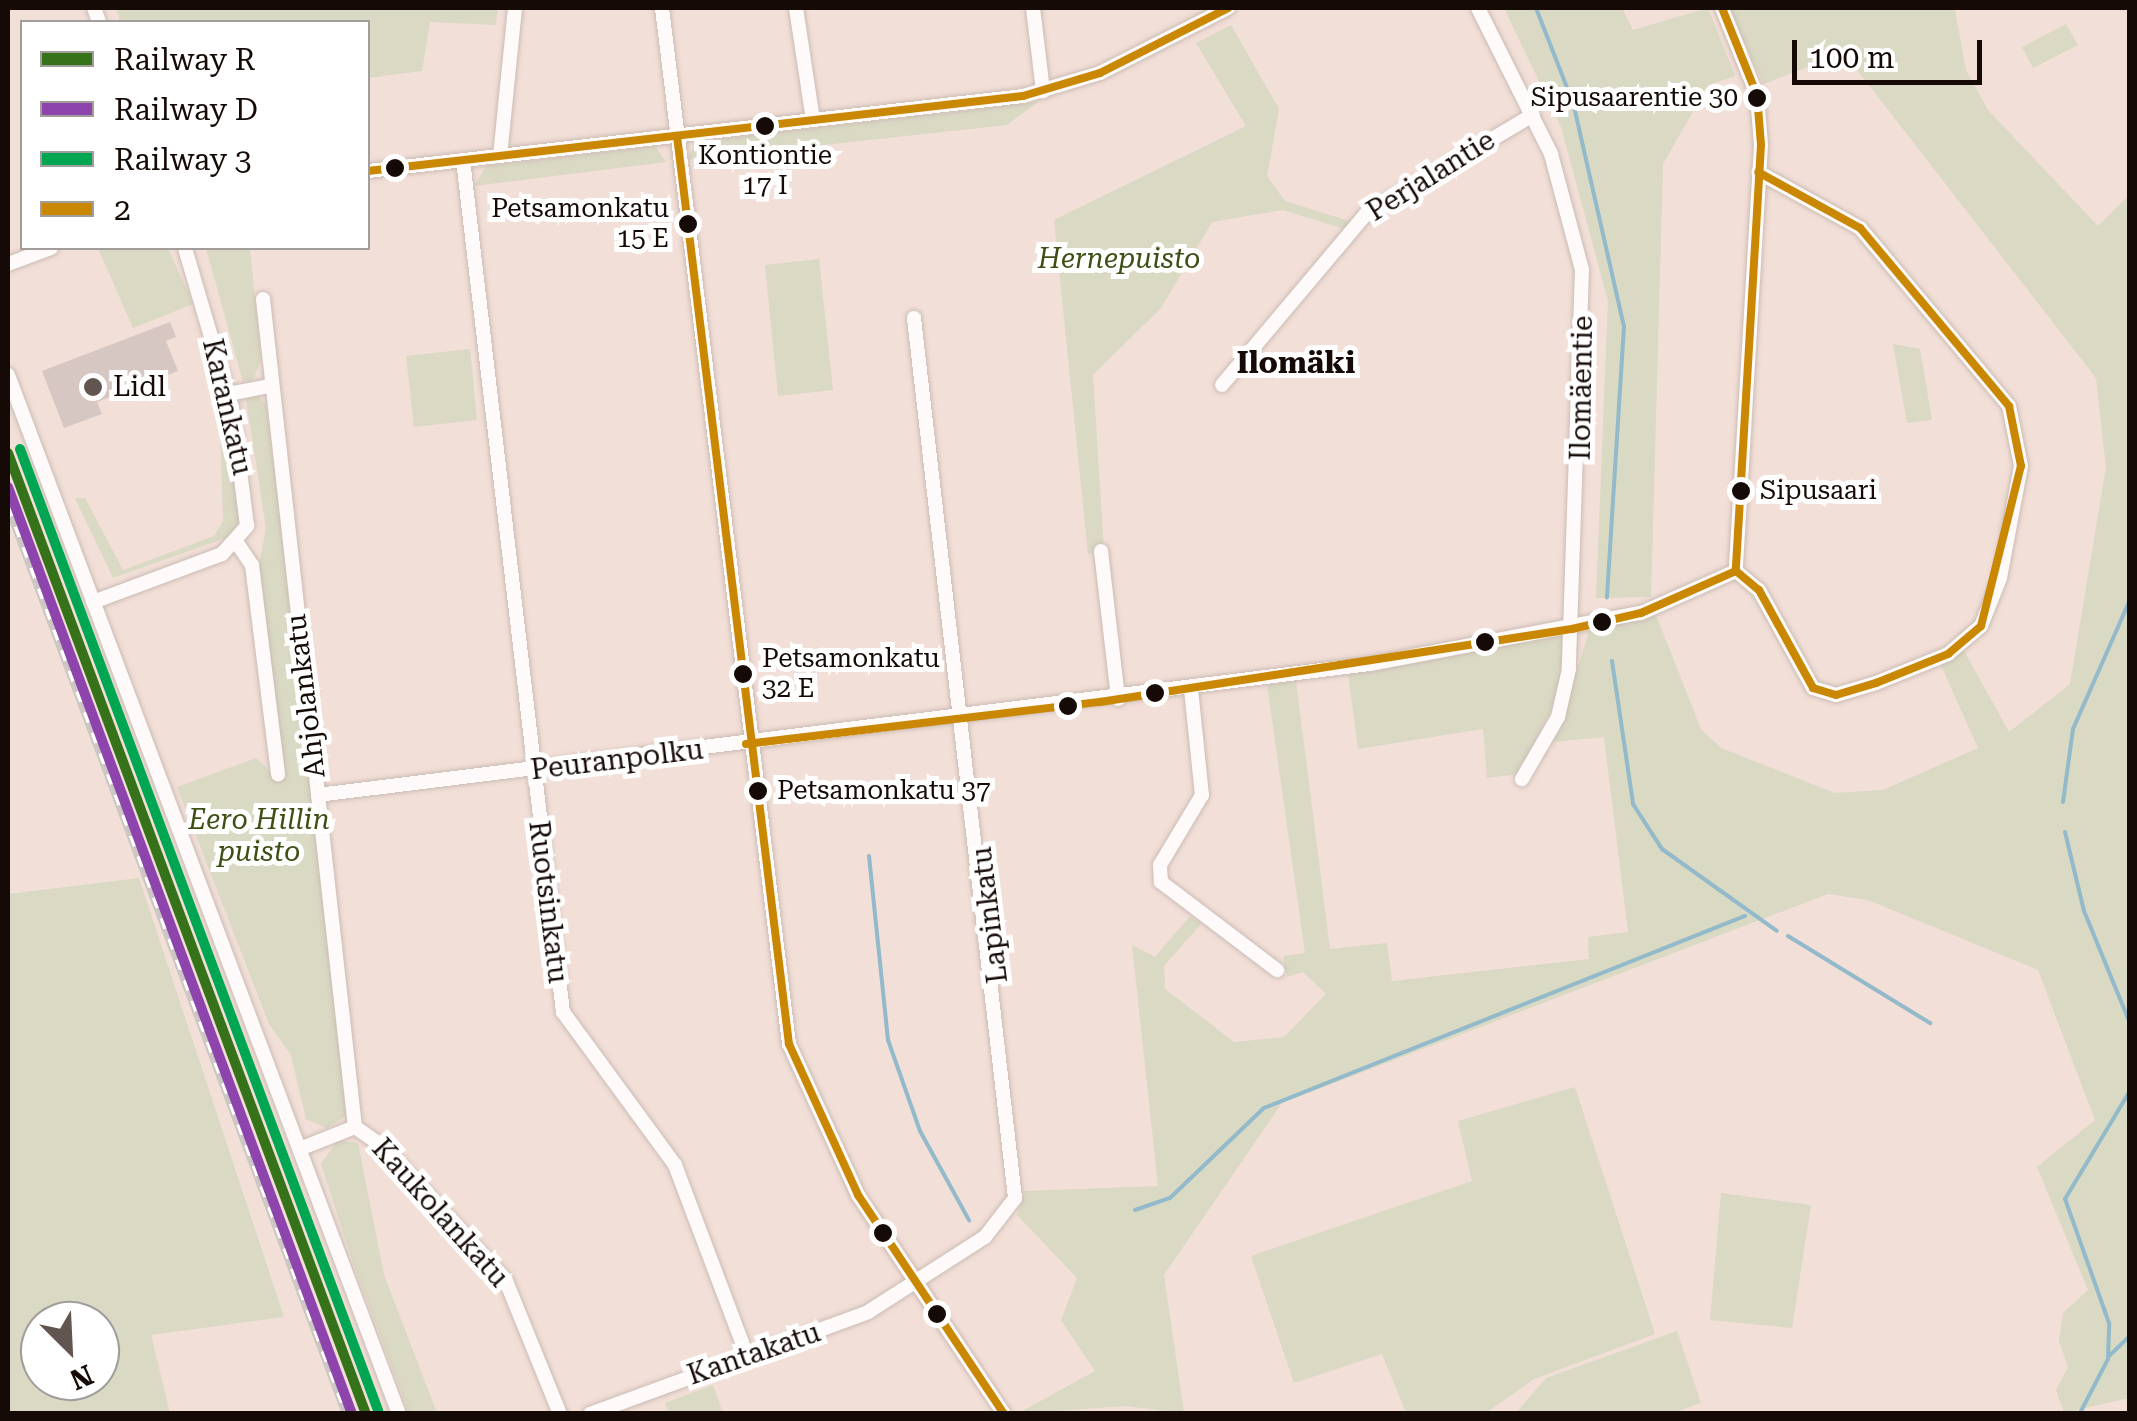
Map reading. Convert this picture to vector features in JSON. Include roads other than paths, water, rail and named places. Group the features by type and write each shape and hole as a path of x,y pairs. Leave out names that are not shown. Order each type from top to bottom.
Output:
{"street":[{"path":"500,156 515,8"},
{"path":"662,8 746,744 788,1044 816,1116 912,1284 1004,1414"},
{"path":"796,8 813,120"},
{"path":"1033,8 1043,91"},
{"path":"370,171 1043,91 1228,8"},
{"name":"Ilomäentie","path":"1478,8 1533,114 1582,270 1572,629 1558,718 1522,779"},
{"path":"1722,8 1757,95 1758,172 1736,571 1759,590 1812,688 1836,694 1876,683 1948,654 1981,626 2000,578 2022,466 2009,406 1860,228 1758,172"},
{"name":"Perjalantie","path":"1222,384 1366,214 1533,114"},
{"name":"Ruotsinkatu","path":"463,160 531,771 563,1012 675,1165 746,1356"},
{"path":"8,264 45,250"},
{"name":"Karankatu","path":"175,250 190,271"},
{"name":"Karankatu","path":"185,250 228,394 248,508 237,544"},
{"name":"Ahjolankatu","path":"263,299 355,1126"},
{"name":"Lapinkatu","path":"912,1284 984,1238 1008,1214 1018,1187 967,718 914,318"},
{"path":"8,376 399,1414"},
{"path":"228,394 270,386"},
{"path":"93,602 237,544 252,564 278,774"},
{"path":"1101,552 1118,699"},
{"name":"Peuranpolku","path":"318,794 1191,689 1572,629 1656,608 1736,571"},
{"path":"1191,689 1202,796 1160,865 1161,882 1277,970"},
{"name":"Kaukolankatu","path":"302,1148 355,1126 506,1282 560,1414"},
{"name":"Kantakatu","path":"590,1414 843,1323 912,1284"}],"waterway":[{"path":"1536,8 1571,98"},
{"path":"1575,111 1624,326 1607,597"},
{"path":"2063,802 2073,729 2130,600"},
{"path":"1612,661 1633,804 1662,849 1777,931"},
{"path":"2065,832 2084,911 2130,1023"},
{"path":"869,856 888,1040 920,1131 969,1220"},
{"path":"1135,1210 1170,1198 1264,1108 1745,916"},
{"path":"1788,936 1930,1023"},
{"path":"2080,1413 2108,1359 2109,1323 2065,1199 2130,1091"},
{"path":"2109,1356 2130,1336"}],"railway":[{"path":"8,506 346,1414"}],"rail line":[{"name":"3","path":"20,449 378,1410"},
{"name":"R","path":"8,453 366,1414"},
{"name":"D","path":"8,487 352,1414"}],"place":[{"name":"Sipusaarentie 30","path":"1757,98"},
{"name":"Kontiontie 17 I","path":"765,126"},
{"name":"Petsamonkatu 15 E","path":"688,224"},
{"name":"Lidl","path":"93,387"},
{"name":"Sipusaari","path":"1741,491"},
{"name":"Petsamonkatu 32 E","path":"743,674"},
{"name":"Petsamonkatu 37","path":"758,791"}],"district":[{"name":"Ilomäki","path":"1296,363"}],"park label":[{"name":"Hernepuisto","path":"1119,259"},
{"name":"Eero Hillin puisto","path":"259,836"}]}
